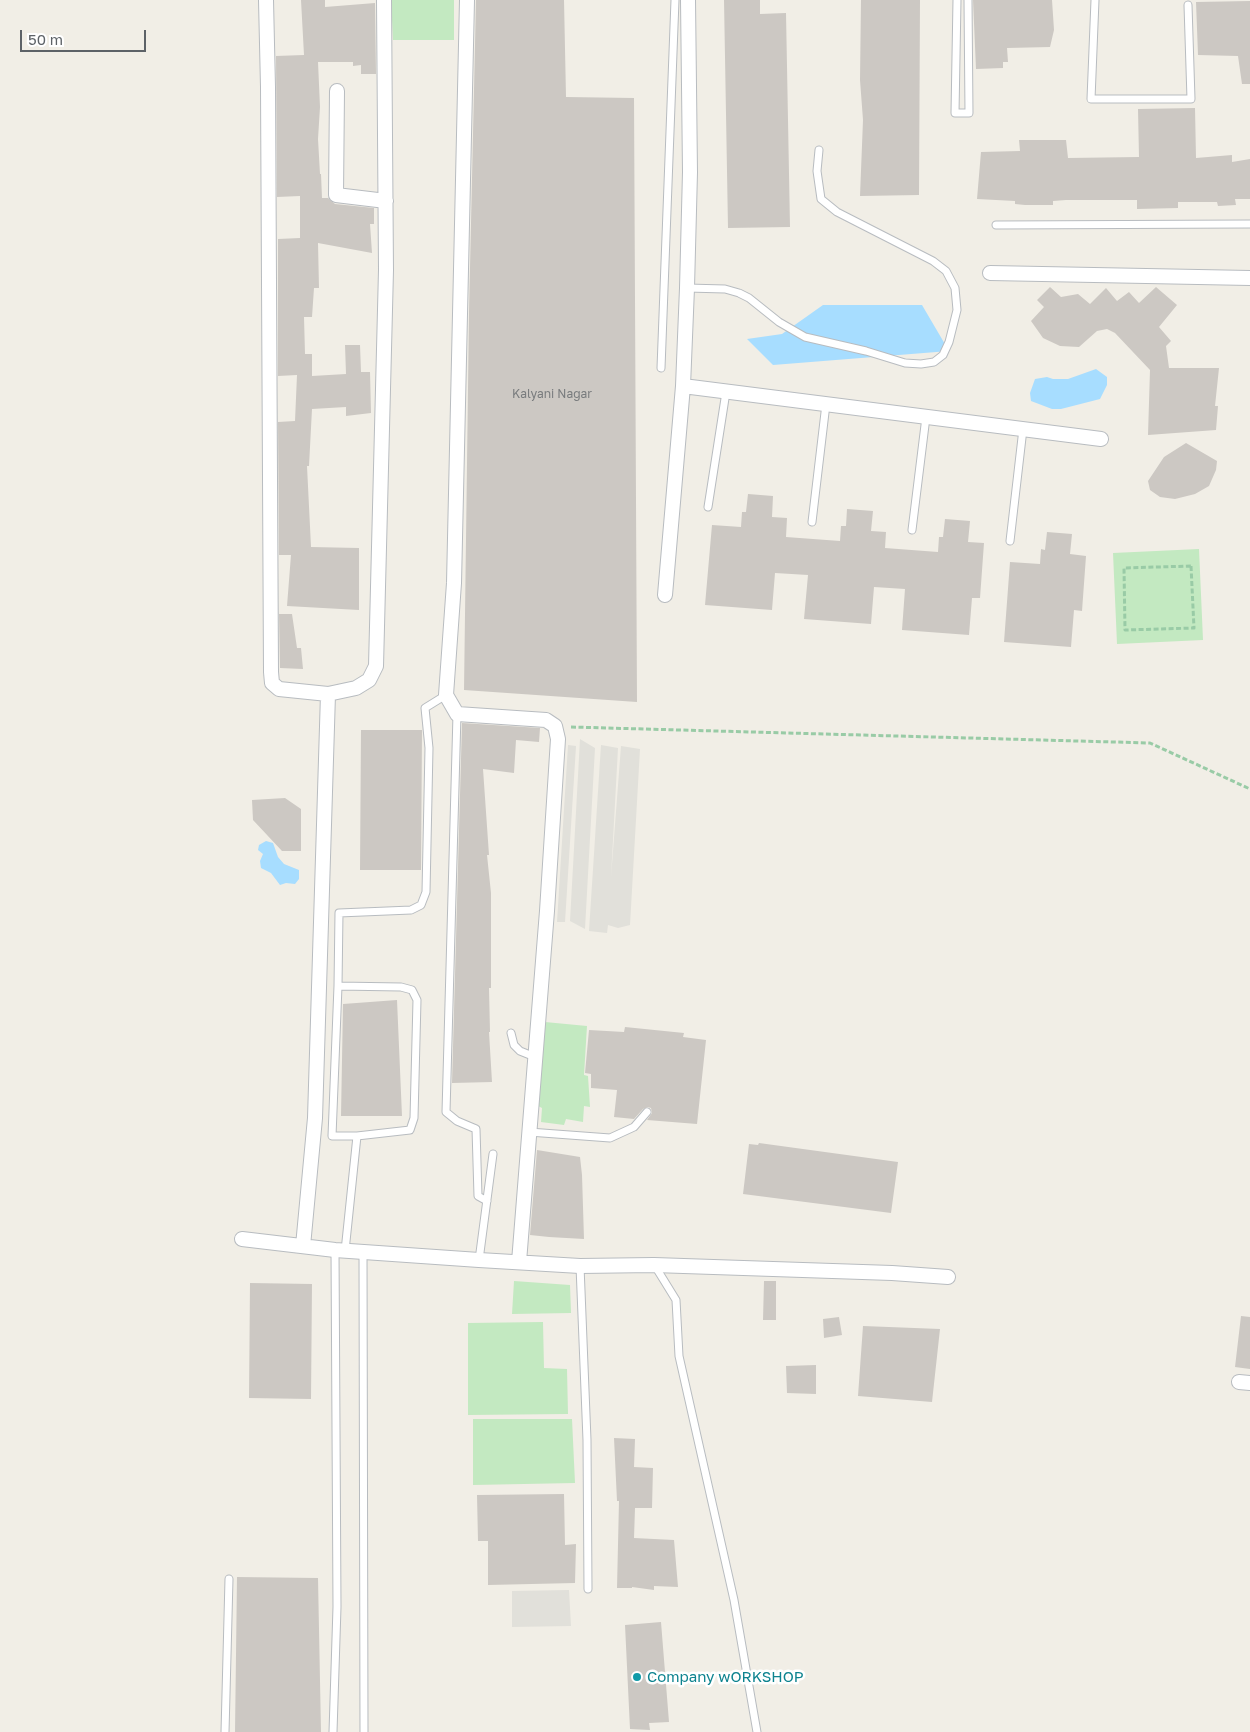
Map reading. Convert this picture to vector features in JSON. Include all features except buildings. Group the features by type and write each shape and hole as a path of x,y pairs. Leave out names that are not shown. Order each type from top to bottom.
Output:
{"street":[{"path":"266,0 271,672 272,683 279,690 328,694 356,688 368,680 376,666 386,270 384,0"},
{"path":"467,0 454,583 446,694 458,714 546,720 555,726 558,739 519,1262"},
{"path":"665,595 682,386 687,288 690,172 688,0"},
{"path":"337,91 336,195 386,201"},
{"path":"990,273 1250,278"},
{"path":"682,386 1100,439"},
{"path":"303,1246 315,1118 328,694"},
{"path":"242,1239 363,1252 580,1266 654,1265 892,1273 948,1277"}],"lane":[{"path":"661,368 675,0"},
{"path":"957,0 955,113 969,113 968,0"},
{"path":"1095,0 1091,99 1191,99 1188,5"},
{"path":"687,288 725,289 739,293 749,298 779,322 805,337 866,351 905,363 921,364 934,362 943,355 949,342 956,310 955,288 946,271 934,261 837,212 820,199 817,171 819,150"},
{"path":"996,225 1250,224"},
{"path":"708,507 726,392"},
{"path":"812,522 826,404"},
{"path":"912,530 926,417"},
{"path":"1010,541 1023,430"},
{"path":"338,986 401,987 412,990 417,1000 414,1118 410,1130 357,1136 332,1136 339,913 411,910 421,905 426,892 428,748 425,708 446,694"},
{"path":"458,714 446,1112 456,1121 476,1129 478,1196 487,1201"},
{"path":"511,1033 514,1045 520,1051 535,1057"},
{"path":"529,1132 610,1138 634,1127 647,1112"},
{"path":"333,1732 337,1607 340,1250 357,1136"},
{"path":"480,1260 493,1154"},
{"path":"363,1252 364,1732"},
{"path":"654,1265 676,1300 679,1356 734,1600 757,1732"},
{"path":"580,1266 587,1440 588,1588"},
{"path":"225,1732 229,1579"}],"path":[{"path":"1191,566 1194,628 1125,630 1124,568 1191,566"},
{"path":"555,726 1150,743 1250,789"}],"shaded area":[{"path":"580,739 595,748 585,929 570,921"},
{"path":"568,745 576,746 565,922 557,922"},
{"path":"601,745 618,748 611,877 621,746 640,749 630,925 618,928 608,925 607,933 589,931"},
{"path":"569,1590 571,1626 512,1627 512,1591"}],"green space":[{"path":"391,0 454,0 454,40 393,40"},
{"path":"1199,549 1203,640 1117,644 1113,553"},
{"path":"545,1022 587,1026 584,1075 588,1076 590,1107 584,1106 583,1122 566,1119 564,1125 541,1122 542,1108 538,1106"},
{"path":"514,1281 570,1285 571,1313 512,1314"},
{"path":"543,1322 544,1368 567,1369 568,1414 468,1415 468,1323"},
{"path":"473,1419 572,1419 575,1483 473,1485"}],"water":[{"path":"823,305 922,305 949,351 773,365 747,339 782,334"},
{"path":"1096,369 1107,377 1107,385 1100,399 1061,409 1052,409 1031,401 1030,393 1035,379 1047,377 1068,379"},
{"path":"266,841 273,843 278,857 284,864 299,870 299,879 295,884 286,883 280,885 271,873 261,868 260,861 263,854 258,850 259,845"}],"place":[{"name":"Company wORKSHOP","path":"637,1677"}]}
